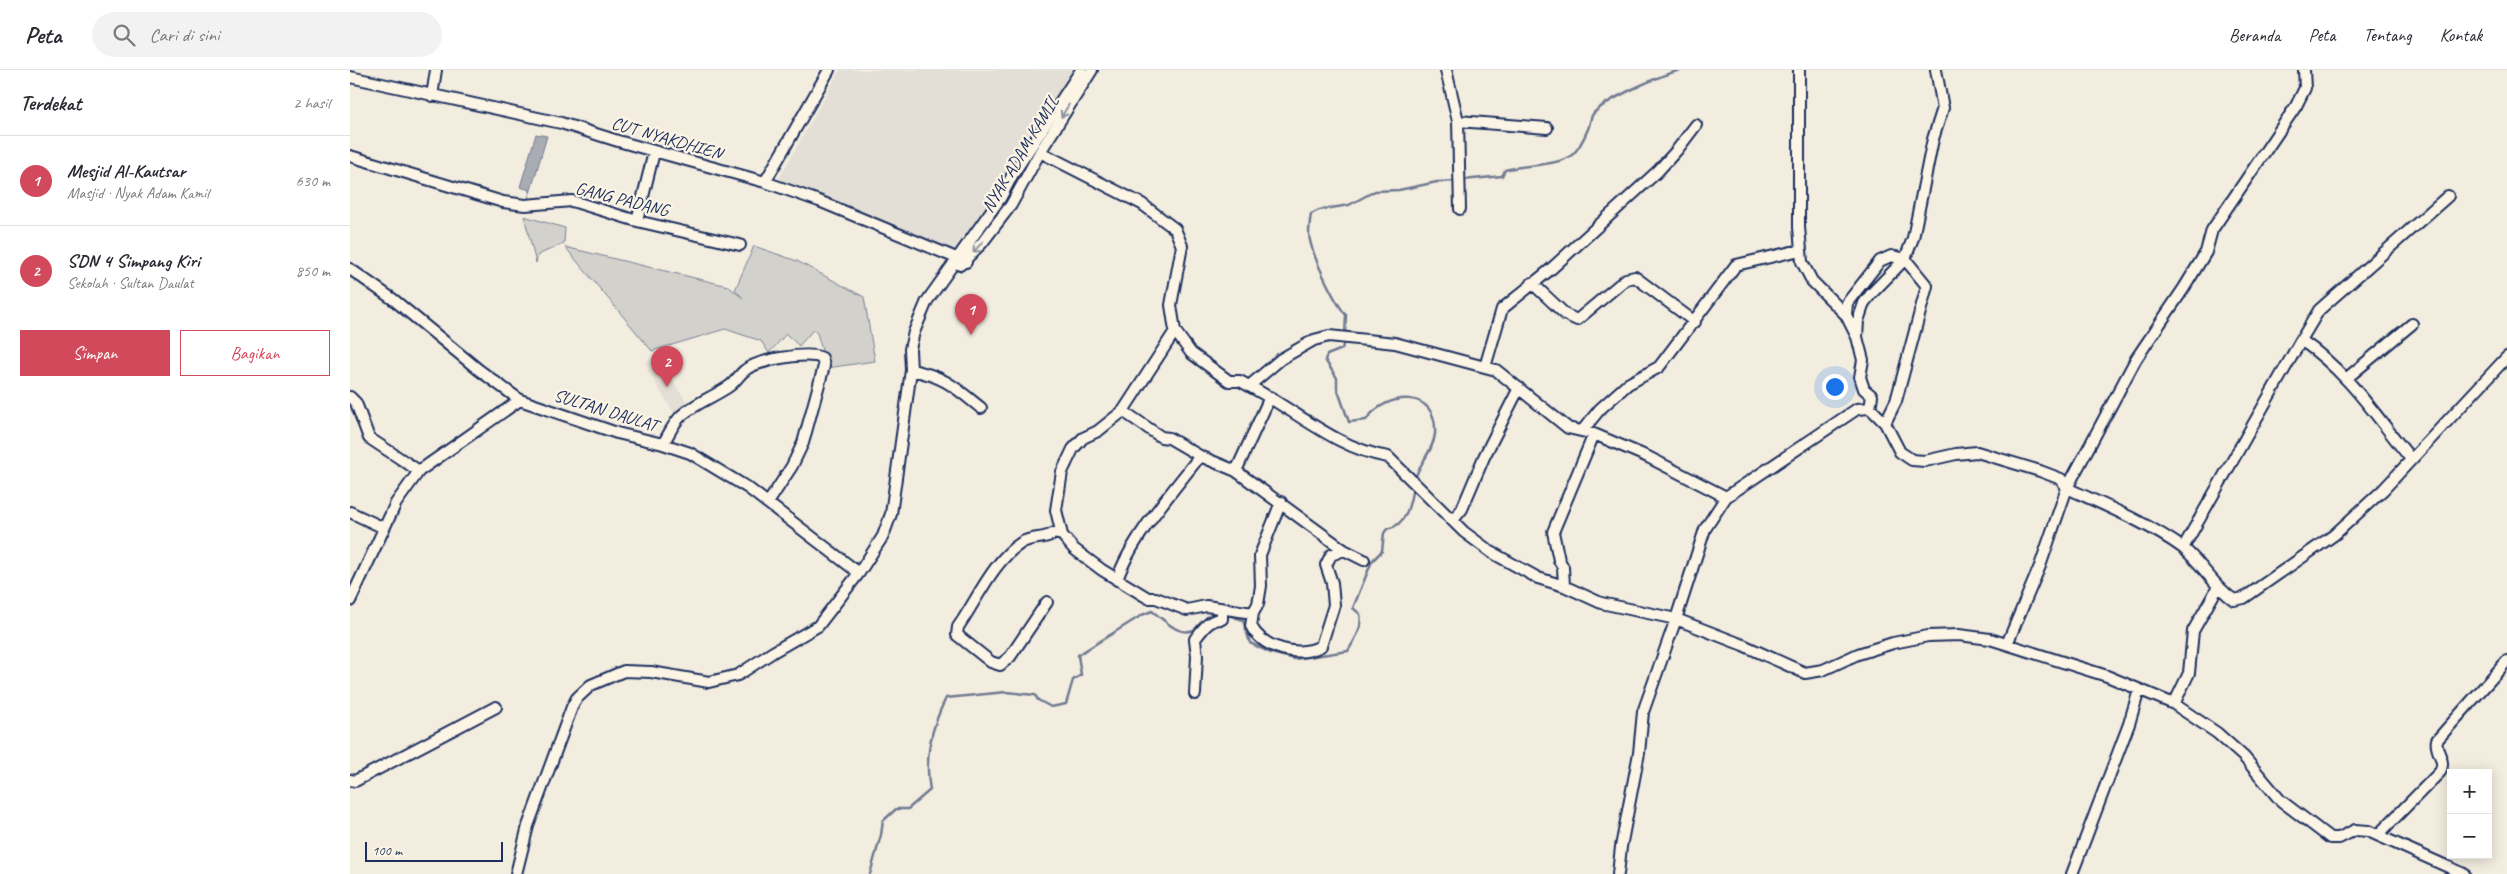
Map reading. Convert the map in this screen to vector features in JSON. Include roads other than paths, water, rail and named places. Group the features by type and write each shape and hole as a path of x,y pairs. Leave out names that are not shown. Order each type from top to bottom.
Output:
{"street":[{"path":"432,96 436,70"},
{"path":"765,182 828,70"},
{"path":"961,259 1001,198 1018,165 1081,70"},
{"name":"NYAK ADAM KAMIL","path":"911,370 910,349 914,332 927,301 961,259 1011,206 1040,152 1092,70"},
{"path":"1446,70 1458,121 1458,188 1460,209"},
{"path":"1799,70 1800,250 1805,270 1812,281 1846,316 1857,337 1863,360 1860,377 1864,389 1872,396 1870,408"},
{"path":"1857,337 1858,321 1864,304 1905,259 1921,208 1933,139 1942,116 1943,108 1936,70"},
{"path":"2007,644 2040,566 2067,488 2136,359 2206,252 2212,230 2296,106 2305,88 2304,70"},
{"name":"CUT NYAKDHIEN","path":"350,77 561,123 654,152 765,182 819,201 961,259"},
{"path":"1458,121 1547,128"},
{"path":"1486,367 1502,309 1658,171 1678,150 1696,125"},
{"path":"637,221 654,152"},
{"path":"1040,152 1142,204 1175,230 1182,246 1172,305 1174,330 1191,353 1229,380 1240,381 1270,397 1342,443 1371,454 1388,457 1417,488 1474,541 1538,578 1564,586 1601,603 1676,619 1743,645 1805,674 1824,670 1858,654 1894,643 1928,636 1959,635 1990,639 2007,644 2107,676 2174,704 2217,733 2244,757 2280,800 2330,838 2339,838 2355,830 2368,831 2464,874"},
{"name":"GANG PADANG","path":"350,156 503,202 525,205 572,201 637,221 740,245"},
{"path":"2183,548 2319,310 2448,196"},
{"path":"1582,431 1600,409 1628,384 1658,367 1695,322 1736,265 1800,250"},
{"path":"1846,316 1847,303 1880,261 1891,256 1905,259 1927,286 1896,401 1886,423"},
{"name":"SULTAN DAULAT","path":"350,269 394,300 479,370 520,400 617,433 663,444 702,459 768,503 859,573"},
{"path":"1532,283 1566,315 1577,320 1626,279 1635,278 1695,322"},
{"path":"2347,378 2412,324"},
{"path":"1174,330 1123,411 1098,431 1083,438 1066,461 1056,510 1062,535 1074,549 1118,580 1148,598 1156,598 1187,610 1206,606 1222,614 1253,613"},
{"path":"1249,386 1259,380 1269,368 1302,345 1329,336 1395,343 1486,367 1504,376 1531,401 1568,428 1594,434 1648,457 1726,497"},
{"path":"2301,340 2324,356 2347,378 2411,459"},
{"path":"663,444 682,415 696,404 730,386 744,370 753,365 766,361 811,355 822,358 824,366 803,443 792,466 768,503"},
{"path":"1618,874 1620,847 1639,753 1643,712 1705,529 1726,497 1858,409 1870,408 1886,423 1900,452 1912,460 1925,461 1956,454 1977,452 1996,456 2061,479 2067,488 2136,520 2183,548 2218,587 2234,600 2244,598 2284,572 2334,535 2383,490 2507,357"},
{"path":"516,874 528,826 572,707 582,693 601,680 624,672 651,672 709,682 729,679 818,626 859,573 883,536 891,514 911,370 932,374 947,382 981,408"},
{"path":"1453,520 1462,509 1484,457 1519,388"},
{"path":"350,397 356,403 368,438 419,471"},
{"path":"1236,471 1270,397"},
{"path":"350,601 396,502 419,471 520,400"},
{"path":"1123,411 1161,437 1170,438 1200,456 1236,471 1281,502 1344,550 1364,560"},
{"path":"1564,586 1563,567 1559,560 1552,532 1594,434"},
{"path":"1118,580 1122,565 1157,512 1200,456"},
{"path":"1281,502 1260,555 1261,586 1251,626 1268,645 1288,650 1312,651 1321,646 1334,605 1332,583 1326,565 1331,554 1344,550"},
{"path":"350,512 384,528"},
{"path":"1047,602 1010,657 1000,665 991,662 957,635 958,628 999,565 1019,544 1035,537 1049,537 1054,533 1062,535"},
{"path":"2174,704 2189,673 2193,631 2218,587"},
{"path":"1195,694 1197,656 1195,639 1208,623 1222,614"},
{"path":"2378,836 2440,772 2443,760 2436,746 2437,740 2507,660"},
{"path":"2072,874 2112,771 2140,690"},
{"path":"350,780 355,781 417,750 496,707"}],"waterway":[{"path":"1463,180 1502,176 1505,170 1557,162 1565,159 1572,155 1579,146 1593,114 1599,108 1634,88 1681,70"},
{"path":"1345,335 1346,315 1323,276 1310,242 1311,214 1319,210 1349,205 1375,191 1399,190 1437,182 1457,181"},
{"path":"1344,341 1342,349 1327,355 1325,360 1337,378 1337,388 1349,422 1366,420 1385,404 1409,399 1419,402 1428,408 1434,419 1434,440 1415,479"},
{"path":"1225,614 1243,620 1250,643 1271,653 1295,659 1348,651 1358,634 1361,619 1360,614 1353,608 1372,561 1382,551 1384,533 1403,519 1413,487"},
{"path":"870,874 883,821 896,809 908,809 930,790 928,754 936,720 946,698 1006,692 1035,695 1038,700 1051,707 1066,704 1073,680 1081,675 1078,655 1142,615 1152,611 1174,628 1185,632 1198,628"},
{"path":"1203,622 1208,616 1220,614"}],"place":[{"name":"Mesjid Al-Kautsar","path":"971,335"},
{"name":"SDN 4 Simpang Kiri","path":"667,387"}]}
